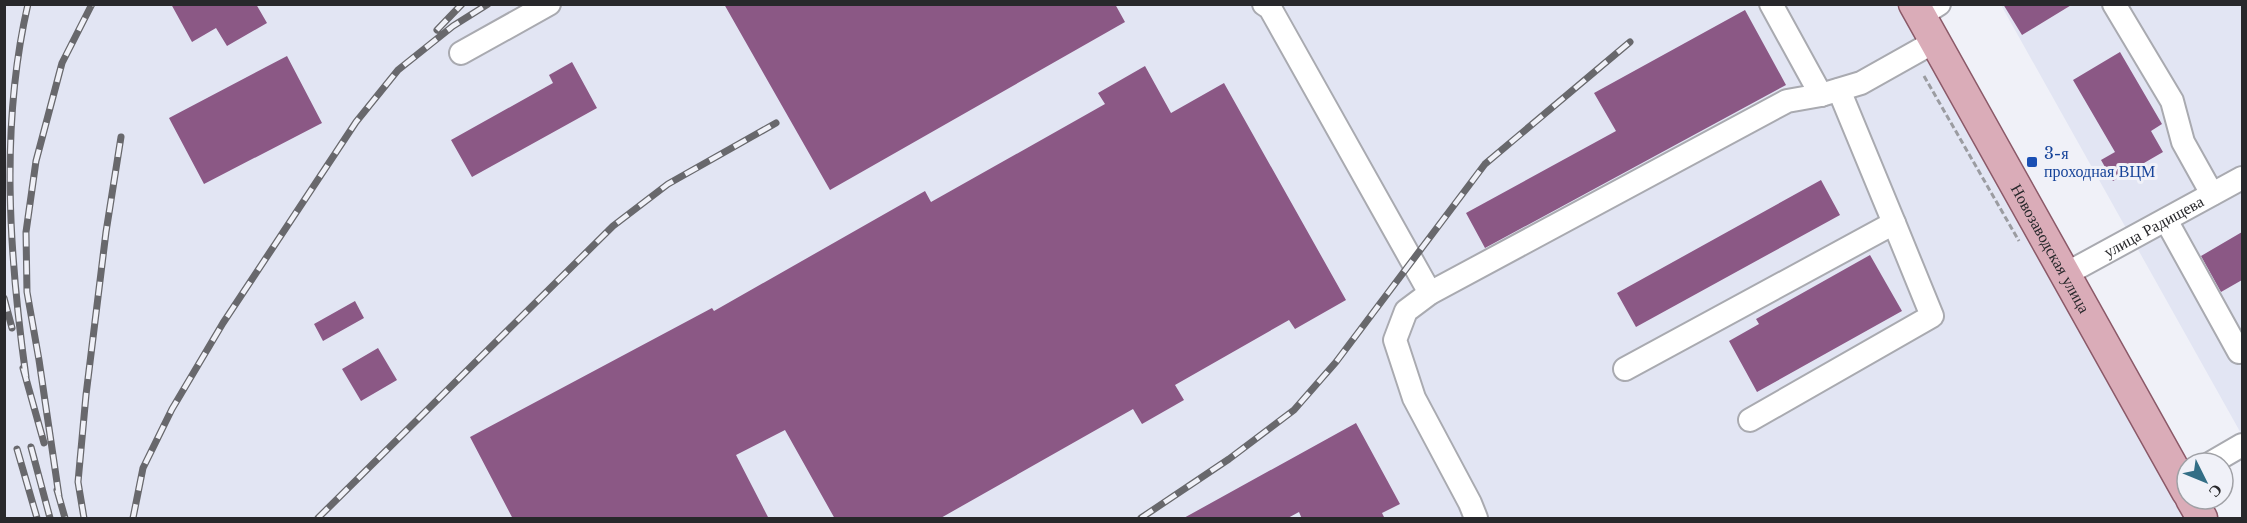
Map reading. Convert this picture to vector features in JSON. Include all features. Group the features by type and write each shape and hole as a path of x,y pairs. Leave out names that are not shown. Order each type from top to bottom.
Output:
{"main road":[{"name":"Новозаводская улица","path":"1924,8 1934,42 2175,468"}],"street":[{"path":"461,54 549,4"},
{"path":"1264,4 1270,8 1430,293"},
{"path":"1750,420 1932,316 1894,223 1830,92 1771,4"},
{"path":"2114,4 2172,101 2183,142 2212,194"},
{"path":"1476,519 1470,503 1414,398 1395,340 1406,311 1430,293 1787,101 1861,83 1934,42"},
{"name":"улица Радищева","path":"2064,275 2242,178"},
{"path":"2166,220 2239,352 2242,350"},
{"path":"1625,369 1894,223"}],"shaded area":[{"path":"4,5 1914,5 2175,470 2175,511 2198,511 2202,518 5,518"},
{"path":"2001,5 2242,5 2242,436 2238,428"}],"building":[{"path":"171,4 256,4 267,23 227,46 216,28 192,42"},
{"path":"724,4 1115,4 1125,22 830,190"},
{"path":"2003,4 2073,4 2022,35"},
{"path":"1745,10 1786,85 1485,248 1466,213 1616,131 1594,93"},
{"path":"2120,52 2162,124 2151,131 2163,152 2113,181 2101,160 2115,152 2073,80"},
{"path":"287,56 322,123 204,184 169,118"},
{"path":"572,62 597,108 472,177 451,140 553,83 549,75"},
{"path":"1145,66 1171,113 1224,83 1346,300 1295,329 1289,320 1175,385 1184,400 1142,424 1133,409 939,519 835,519 785,430 736,455 769,519 513,519 470,437 712,308 714,311 925,191 931,202 1105,104 1098,93"},
{"path":"1821,180 1840,215 1636,327 1617,293"},
{"path":"2242,232 2242,280 2221,292 2201,256"},
{"path":"1870,255 1902,311 1757,392 1729,341 1759,324 1756,319"},
{"path":"355,301 364,318 323,341 314,324"},
{"path":"378,348 397,380 361,401 342,369"},
{"path":"1356,423 1400,504 1382,513 1385,519 1302,519 1299,512 1286,519 1182,519"}],"railway":[{"path":"26,377 15,284 10,190 13,96 28,4"},
{"path":"59,496 27,292 26,232 36,161 62,63 92,4"},
{"path":"437,30 462,4"},
{"path":"133,518 143,468 172,409 223,323 356,122 398,70 453,26 488,4"},
{"path":"1141,518 1229,459 1294,410 1336,362 1485,164 1630,42"},
{"path":"318,518 613,226 668,184 776,123"},
{"path":"84,518 78,482 86,395 106,232 121,137"},
{"path":"4,298 12,328"},
{"path":"23,368 44,443"},
{"path":"31,447 50,518"},
{"path":"17,449 37,518"},
{"path":"57,490 65,518"}],"place":[{"name":"3-я проходная ВЦМ","path":"2032,162"}]}
